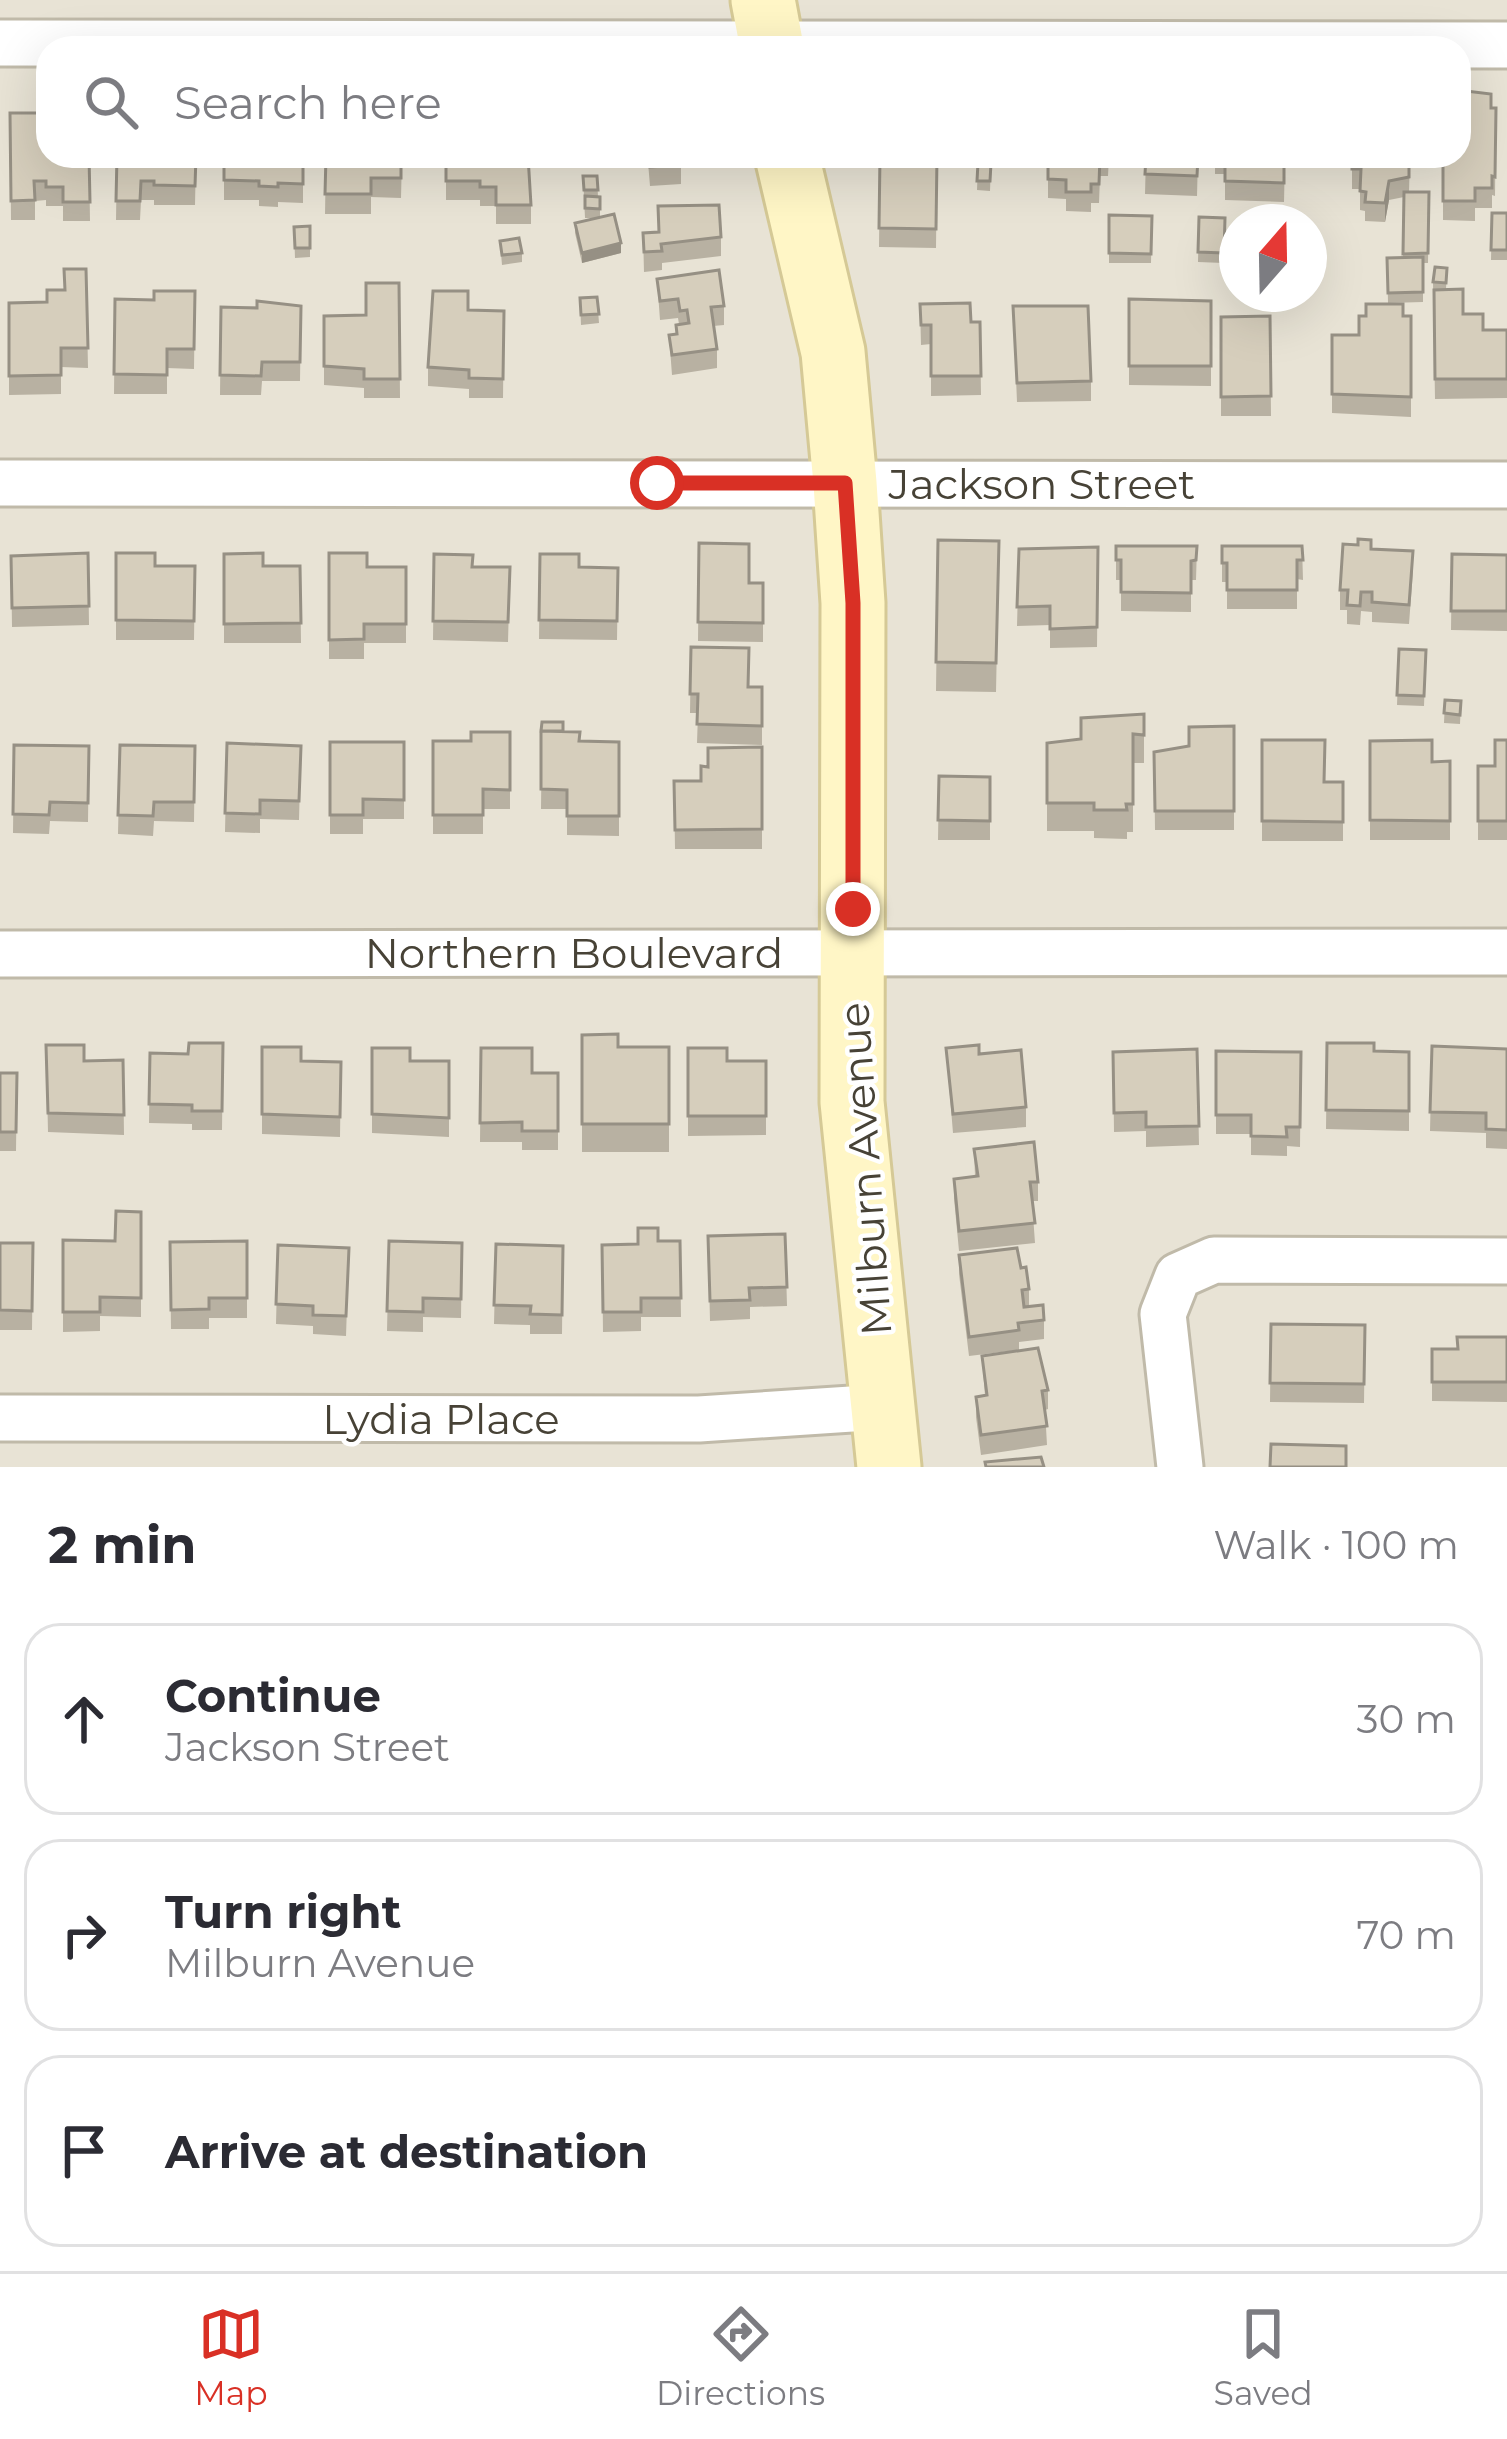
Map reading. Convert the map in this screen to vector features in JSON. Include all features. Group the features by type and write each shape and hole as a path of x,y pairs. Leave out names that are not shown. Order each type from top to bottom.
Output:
{"main road":[{"name":"Milburn Avenue","path":"790,168 833,352 845,483 853,603 852,1102 885,1437"}],"street":[{"path":"414,36 769,30 1064,36"},
{"path":"0,43 36,42"},
{"path":"1471,44 1507,45"},
{"name":"Jackson Street","path":"0,483 1507,485"},
{"name":"Northern Boulevard","path":"0,954 1507,952"},
{"path":"1180,1467 1163,1314 1178,1276 1214,1260 1507,1261"},
{"name":"Lydia Place","path":"0,1418 699,1419 885,1437"}],"shaded area":[{"path":"0,0 1507,0 1507,1467 0,1467"}],"building":[{"path":"1471,92 1491,94 1491,108 1496,108 1492,188 1475,188 1475,201 1443,201 1443,168 1471,168"},
{"path":"10,113 36,113 36,168 89,168 90,202 63,202 63,187 46,187 46,181 34,181 35,200 11,201"},
{"path":"117,168 196,168 195,186 141,181 140,201 116,201"},
{"path":"224,168 303,168 303,184 278,183 278,187 224,180"},
{"path":"326,168 401,168 401,178 371,178 371,194 325,194"},
{"path":"446,168 529,168 531,205 496,205 496,187 480,187 480,181 446,181"},
{"path":"880,168 937,168 936,229 879,228"},
{"path":"978,168 991,168 990,181 977,181"},
{"path":"1048,168 1100,168 1099,184 1091,184 1091,192 1066,192 1066,180 1048,179"},
{"path":"1145,168 1197,168 1197,176 1145,174"},
{"path":"1225,168 1284,168 1284,183 1225,181"},
{"path":"1409,168 1409,177 1389,181 1385,203 1365,202 1366,192 1360,191 1361,169 1352,169"},
{"path":"583,176 597,176 598,190 584,190"},
{"path":"1404,192 1429,192 1428,253 1403,254"},
{"path":"585,196 600,197 600,209 585,208"},
{"path":"719,205 721,237 661,244 662,251 644,252 643,233 659,232 658,206"},
{"path":"1492,213 1507,213 1507,250 1491,250"},
{"path":"614,214 621,243 582,253 575,223"},
{"path":"1109,215 1152,216 1151,254 1109,253"},
{"path":"1199,217 1219,218 1219,253 1198,252"},
{"path":"310,226 310,248 295,248 294,227"},
{"path":"519,238 522,253 502,255 500,241"},
{"path":"1423,257 1423,292 1388,293 1387,258"},
{"path":"1435,267 1447,268 1446,283 1433,282"},
{"path":"64,269 86,269 88,348 61,348 61,375 9,376 9,303 47,302 47,290 65,290"},
{"path":"719,270 724,306 711,307 717,349 672,355 669,335 677,334 676,325 689,323 687,310 680,311 678,299 660,301 657,279"},
{"path":"366,283 399,283 400,379 364,379 364,369 324,366 324,316 366,315"},
{"path":"1463,289 1463,314 1483,314 1483,330 1507,330 1507,379 1435,379 1434,290"},
{"path":"154,291 195,291 194,349 167,349 167,375 114,374 115,299 154,300"},
{"path":"433,291 468,291 468,310 504,311 503,379 469,378 469,370 428,367"},
{"path":"597,297 599,314 581,315 580,298"},
{"path":"1129,299 1211,301 1211,366 1129,366"},
{"path":"257,301 301,306 300,362 262,362 261,376 220,375 221,307 257,308"},
{"path":"970,303 971,322 980,322 981,376 931,376 931,325 921,325 920,304"},
{"path":"1366,304 1403,304 1403,316 1411,316 1411,397 1332,394 1332,335 1359,335 1359,316 1366,316"},
{"path":"1013,306 1088,306 1091,381 1017,383"},
{"path":"1270,316 1271,396 1221,397 1221,317"},
{"path":"1358,539 1371,540 1371,549 1413,551 1409,605 1372,602 1372,592 1361,592 1360,606 1347,605 1348,590 1340,590 1343,544 1358,545"},
{"path":"938,540 999,541 996,663 936,662"},
{"path":"699,543 749,544 749,583 763,583 763,623 698,622"},
{"path":"1116,546 1197,546 1196,560 1191,561 1191,593 1121,592"},
{"path":"1222,546 1302,546 1297,590 1227,590"},
{"path":"1098,547 1097,627 1050,629 1050,606 1017,607 1019,549"},
{"path":"88,553 89,606 12,608 11,556"},
{"path":"116,553 155,553 155,566 195,566 194,621 116,620"},
{"path":"263,553 263,566 300,566 301,623 224,624 224,554"},
{"path":"329,553 367,553 367,567 406,567 406,624 364,624 364,639 329,640"},
{"path":"434,554 473,555 472,567 510,567 508,622 433,621"},
{"path":"540,554 579,554 579,567 618,568 617,621 539,620"},
{"path":"1452,554 1507,555 1507,611 1451,611"},
{"path":"691,647 749,648 748,687 762,687 762,726 697,724 698,694 690,694"},
{"path":"1399,649 1426,650 1424,696 1397,695"},
{"path":"1445,700 1461,701 1460,715 1444,713"},
{"path":"1144,714 1144,735 1133,734 1133,804 1126,804 1127,810 1094,810 1094,803 1047,803 1047,743 1081,739 1081,718"},
{"path":"542,722 563,722 563,731 541,731"},
{"path":"1234,726 1234,811 1155,811 1154,752 1189,746 1189,727"},
{"path":"541,731 580,732 579,741 619,742 619,816 567,816 567,790 541,789"},
{"path":"471,732 510,732 510,790 483,789 483,815 433,815 433,741 471,741"},
{"path":"1262,740 1325,740 1324,782 1343,782 1343,822 1262,821"},
{"path":"1432,740 1432,762 1450,761 1450,821 1370,820 1370,741"},
{"path":"1495,740 1507,740 1507,821 1478,821 1478,766 1495,766"},
{"path":"330,742 404,742 404,800 363,799 363,815 330,815"},
{"path":"227,743 301,746 299,801 260,800 260,814 225,813"},
{"path":"14,745 89,746 88,803 50,802 49,815 13,814"},
{"path":"120,745 195,746 194,802 154,802 153,816 118,815"},
{"path":"762,747 762,829 675,830 674,781 701,781 701,766 708,767 708,748"},
{"path":"939,776 990,777 990,821 938,820"},
{"path":"618,1034 618,1047 669,1047 669,1124 582,1124 582,1035"},
{"path":"189,1043 223,1043 222,1111 149,1104 150,1053 188,1054"},
{"path":"1327,1043 1374,1043 1374,1051 1409,1052 1409,1111 1326,1110"},
{"path":"46,1045 84,1045 84,1061 123,1060 124,1115 48,1113"},
{"path":"979,1045 979,1054 1021,1050 1026,1107 953,1114 946,1048"},
{"path":"1432,1046 1507,1049 1507,1130 1486,1129 1486,1113 1430,1112"},
{"path":"262,1047 301,1047 301,1061 341,1062 340,1117 262,1114"},
{"path":"372,1048 410,1048 410,1061 449,1061 449,1118 372,1114"},
{"path":"481,1048 532,1048 532,1073 558,1073 558,1131 522,1131 522,1122 480,1123"},
{"path":"688,1048 727,1048 727,1061 766,1061 766,1116 688,1116"},
{"path":"1197,1049 1199,1126 1146,1127 1146,1112 1114,1113 1113,1052"},
{"path":"1216,1051 1301,1052 1300,1127 1286,1127 1287,1137 1251,1136 1251,1115 1216,1115"},
{"path":"0,1073 17,1073 16,1132 0,1132"},
{"path":"1034,1142 1038,1182 1030,1182 1035,1223 959,1231 954,1179 978,1176 974,1149"},
{"path":"116,1211 141,1212 141,1298 100,1297 100,1312 63,1312 63,1240 115,1241"},
{"path":"638,1228 658,1228 658,1241 680,1241 681,1298 641,1298 641,1312 603,1312 602,1245 638,1244"},
{"path":"785,1234 787,1287 749,1288 750,1300 710,1301 708,1236"},
{"path":"247,1241 247,1298 209,1298 209,1309 171,1310 170,1242"},
{"path":"389,1241 462,1243 461,1299 423,1298 423,1312 387,1311"},
{"path":"0,1243 33,1243 32,1311 0,1310"},
{"path":"496,1244 563,1246 562,1315 530,1314 531,1306 494,1305"},
{"path":"278,1245 349,1248 346,1316 313,1315 313,1306 276,1304"},
{"path":"1017,1248 1029,1289 1022,1290 1024,1307 1043,1305 1044,1320 1018,1323 1019,1330 969,1337 959,1255"},
{"path":"1271,1324 1365,1325 1364,1384 1270,1383"},
{"path":"1457,1337 1507,1337 1507,1382 1432,1382 1432,1349 1458,1349"},
{"path":"1038,1348 1048,1390 1042,1391 1047,1426 981,1435 976,1397 987,1395 982,1356"},
{"path":"1271,1444 1346,1446 1346,1467 1270,1467"},
{"path":"1041,1457 1044,1467 986,1467 985,1462"}],"route":[{"path":"657,483 845,483 853,603 853,909"}]}
